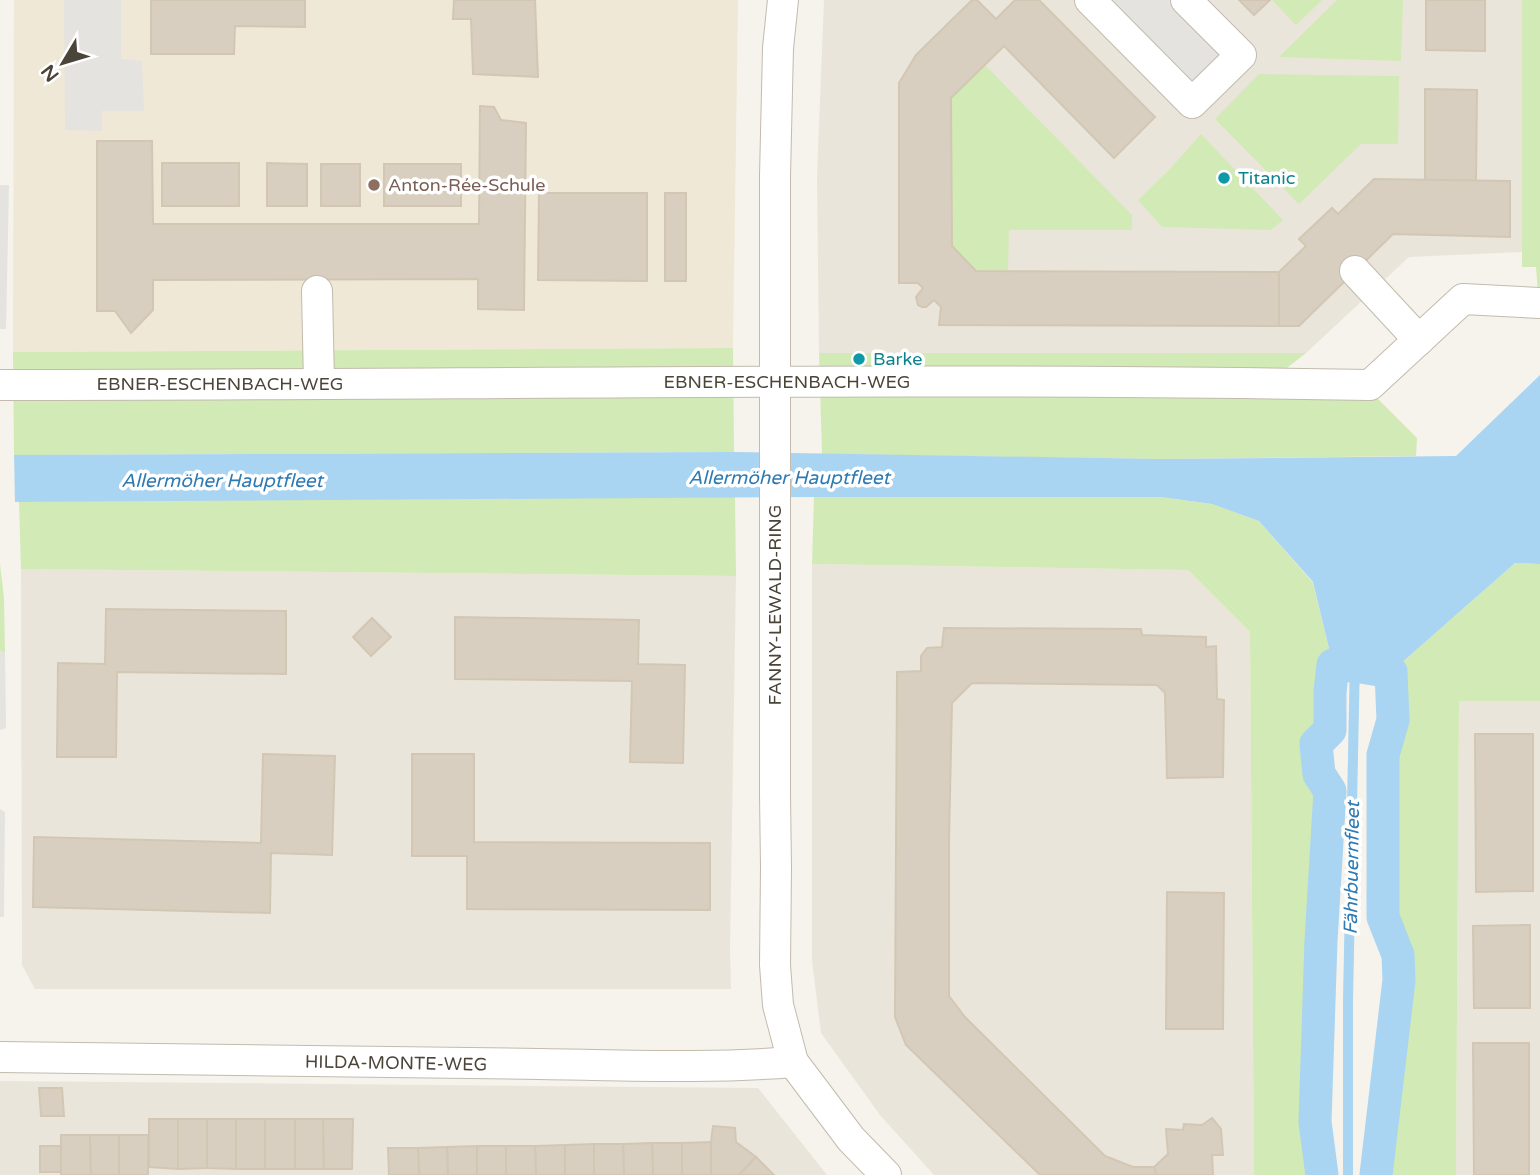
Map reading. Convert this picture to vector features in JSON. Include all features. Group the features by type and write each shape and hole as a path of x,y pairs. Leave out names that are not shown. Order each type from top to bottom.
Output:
{"street":[{"name":"FANNY-LEWALD-RING","path":"783,0 778,48 775,176 775,965 778,1005 793,1062 851,1139 886,1175"},
{"path":"1090,0 1192,103 1241,55 1186,0"},
{"path":"1355,271 1419,340"},
{"path":"317,291 319,383"},
{"name":"EBNER-ESCHENBACH-WEG","path":"0,385 1143,381 1370,385 1463,299 1540,303"},
{"name":"HILDA-MONTE-WEG","path":"0,1057 534,1064 762,1065 793,1062"}],"shaded area":[{"name":"Anton-Rée-Schule","path":"14,0 738,0 733,348 13,352"},
{"path":"64,0 121,0 121,59 142,61 144,111 102,111 102,131 65,130"},
{"path":"824,0 1522,0 1522,252 1409,257 1306,353 819,353 817,177"},
{"path":"1090,0 1186,0 1241,55 1192,103"},
{"path":"0,185 9,185 6,329 0,329"},
{"path":"812,564 1188,570 1250,632 1254,1175 934,1175 880,1115 821,1033 812,961"},
{"path":"21,569 736,576 731,989 35,989 22,965"},
{"path":"0,651 5,653 6,728 0,730"},
{"path":"1459,700 1540,701 1540,1175 1456,1175"},
{"path":"0,809 5,812 4,917 0,917"},
{"path":"0,1081 758,1088 827,1175 0,1175"}],"green space":[{"path":"1272,0 1322,0 1296,25"},
{"path":"1337,0 1403,0 1401,61 1279,57"},
{"path":"1522,0 1540,0 1540,293 1536,267 1522,267"},
{"path":"985,65 1132,215 1132,230 1009,230 1008,271 976,271 952,246 951,98"},
{"path":"1259,74 1399,76 1398,144 1361,144 1299,204 1215,119"},
{"path":"1201,134 1283,220 1271,230 1162,227 1138,200"},
{"path":"733,348 734,452 14,455 13,352"},
{"path":"819,353 1306,353 1278,375 1375,396 1417,438 1416,456 1162,459 822,454"},
{"path":"735,497 736,576 21,569 19,501"},
{"path":"814,497 1161,497 1212,504 1259,521 1313,583 1333,665 1330,730 1316,744 1319,774 1330,791 1321,941 1315,1122 1322,1175 1254,1175 1250,632 1188,570 812,564"},
{"path":"1515,563 1540,564 1540,701 1459,701 1456,1175 1376,1175 1399,979 1398,955 1383,917 1383,755 1393,720 1391,672"},
{"path":"0,564 4,598 5,653 0,651"}],"water":[{"name":"Allermöher Hauptfleet","path":"1540,375 1540,564 1515,563 1391,672 1355,670 1333,665 1313,582 1259,521 1212,504 1161,497 0,502 0,455 734,452 1162,459 1456,456"}],"pier":[{"path":"0,451 14,451 15,505 0,505"}],"building":[{"path":"151,0 305,0 305,27 235,26 234,54 151,54"},
{"path":"454,0 535,0 538,77 473,74 471,19 453,19"},
{"path":"972,0 977,0 996,19 1015,0 1039,0 1155,117 1114,158 1004,46 951,98 952,246 976,271 1279,272 1279,326 939,325 941,307 934,300 926,307 918,305 916,297 923,288 918,283 899,283 899,83 916,55"},
{"path":"1239,0 1270,0 1254,15"},
{"path":"1426,0 1485,0 1485,51 1426,50"},
{"path":"1425,89 1477,90 1476,181 1425,181"},
{"path":"480,106 494,107 501,120 526,123 524,310 478,309 478,279 153,280 153,310 131,333 115,311 97,311 97,141 152,141 153,224 479,224"},
{"path":"162,163 239,163 239,206 162,206"},
{"path":"267,163 307,164 307,206 267,206"},
{"path":"321,164 360,164 360,206 321,206"},
{"path":"384,164 461,164 461,206 384,206"},
{"path":"1374,179 1510,181 1510,237 1393,234 1299,326 1279,326 1279,272 1306,246 1299,239 1332,208 1338,214"},
{"path":"539,193 647,193 647,281 538,280"},
{"path":"665,193 686,193 686,281 665,281"},
{"path":"106,609 286,611 286,674 117,672 116,757 57,757 58,663 105,664"},
{"path":"455,617 639,620 638,664 685,665 683,763 630,762 632,681 455,679"},
{"path":"372,618 391,637 371,656 353,637"},
{"path":"944,628 1141,629 1142,635 1206,637 1206,647 1216,646 1217,699 1224,700 1223,777 1167,778 1165,693 1157,685 972,683 952,703 949,996 965,1017 1105,1156 1133,1167 1154,1167 1157,1175 1040,1175 906,1045 895,1017 897,672 921,671 921,656 927,648 942,647"},
{"path":"1475,734 1533,734 1533,891 1476,892"},
{"path":"263,754 335,756 332,855 271,853 270,913 33,907 34,837 261,843"},
{"path":"412,754 474,754 474,842 710,843 710,910 467,909 467,856 412,856"},
{"path":"1167,892 1224,893 1223,1029 1166,1029"},
{"path":"1530,925 1530,1008 1474,1008 1473,926"},
{"path":"1473,1043 1529,1043 1529,1175 1474,1175"},
{"path":"39,1088 62,1088 64,1116 41,1116"},
{"path":"1212,1118 1221,1129 1223,1155 1212,1155 1213,1175 1157,1175 1154,1167 1168,1154 1166,1129 1183,1130 1184,1124 1202,1125"},
{"path":"149,1119 178,1119 178,1169 149,1167"},
{"path":"178,1119 207,1119 207,1168 178,1169"},
{"path":"207,1119 236,1119 236,1169 207,1168"},
{"path":"236,1119 265,1119 265,1169 236,1169"},
{"path":"265,1119 295,1119 295,1169 265,1169"},
{"path":"295,1119 323,1119 324,1169 295,1169"},
{"path":"323,1119 353,1119 352,1169 324,1169"},
{"path":"713,1126 735,1128 736,1142 756,1157 739,1175 711,1175"},
{"path":"61,1135 90,1135 91,1175 61,1175"},
{"path":"90,1135 119,1135 119,1175 91,1175"},
{"path":"119,1135 148,1135 148,1175 119,1175"},
{"path":"711,1142 711,1175 682,1175 682,1143"},
{"path":"652,1143 682,1143 682,1175 653,1175"},
{"path":"652,1143 653,1175 624,1175 623,1144"},
{"path":"594,1144 623,1144 624,1175 594,1175"},
{"path":"594,1144 594,1175 565,1175 565,1145"},
{"path":"565,1145 565,1175 536,1175 535,1146"},
{"path":"40,1146 61,1146 61,1172 40,1172"},
{"path":"477,1146 506,1146 506,1175 477,1175"},
{"path":"477,1146 477,1175 448,1175 447,1147"},
{"path":"506,1146 535,1146 536,1175 506,1175"},
{"path":"447,1147 448,1175 419,1175 418,1148"},
{"path":"388,1148 418,1148 419,1175 389,1175"},
{"path":"756,1157 774,1175 739,1175"}],"waterway":[{"name":"Fährbuernfleet","path":"1348,1175 1348,1000 1355,658"},
{"name":"Fährbuernfleet","path":"1322,1175 1315,1122 1321,941 1330,791 1319,774 1316,744 1330,730 1333,665 1391,672 1393,720 1383,755 1383,917 1398,955 1399,980 1376,1175"}],"place":[{"name":"Titanic","path":"1224,178"},
{"name":"Anton-Rée-Schule","path":"374,185"},
{"name":"Barke","path":"859,359"}]}
